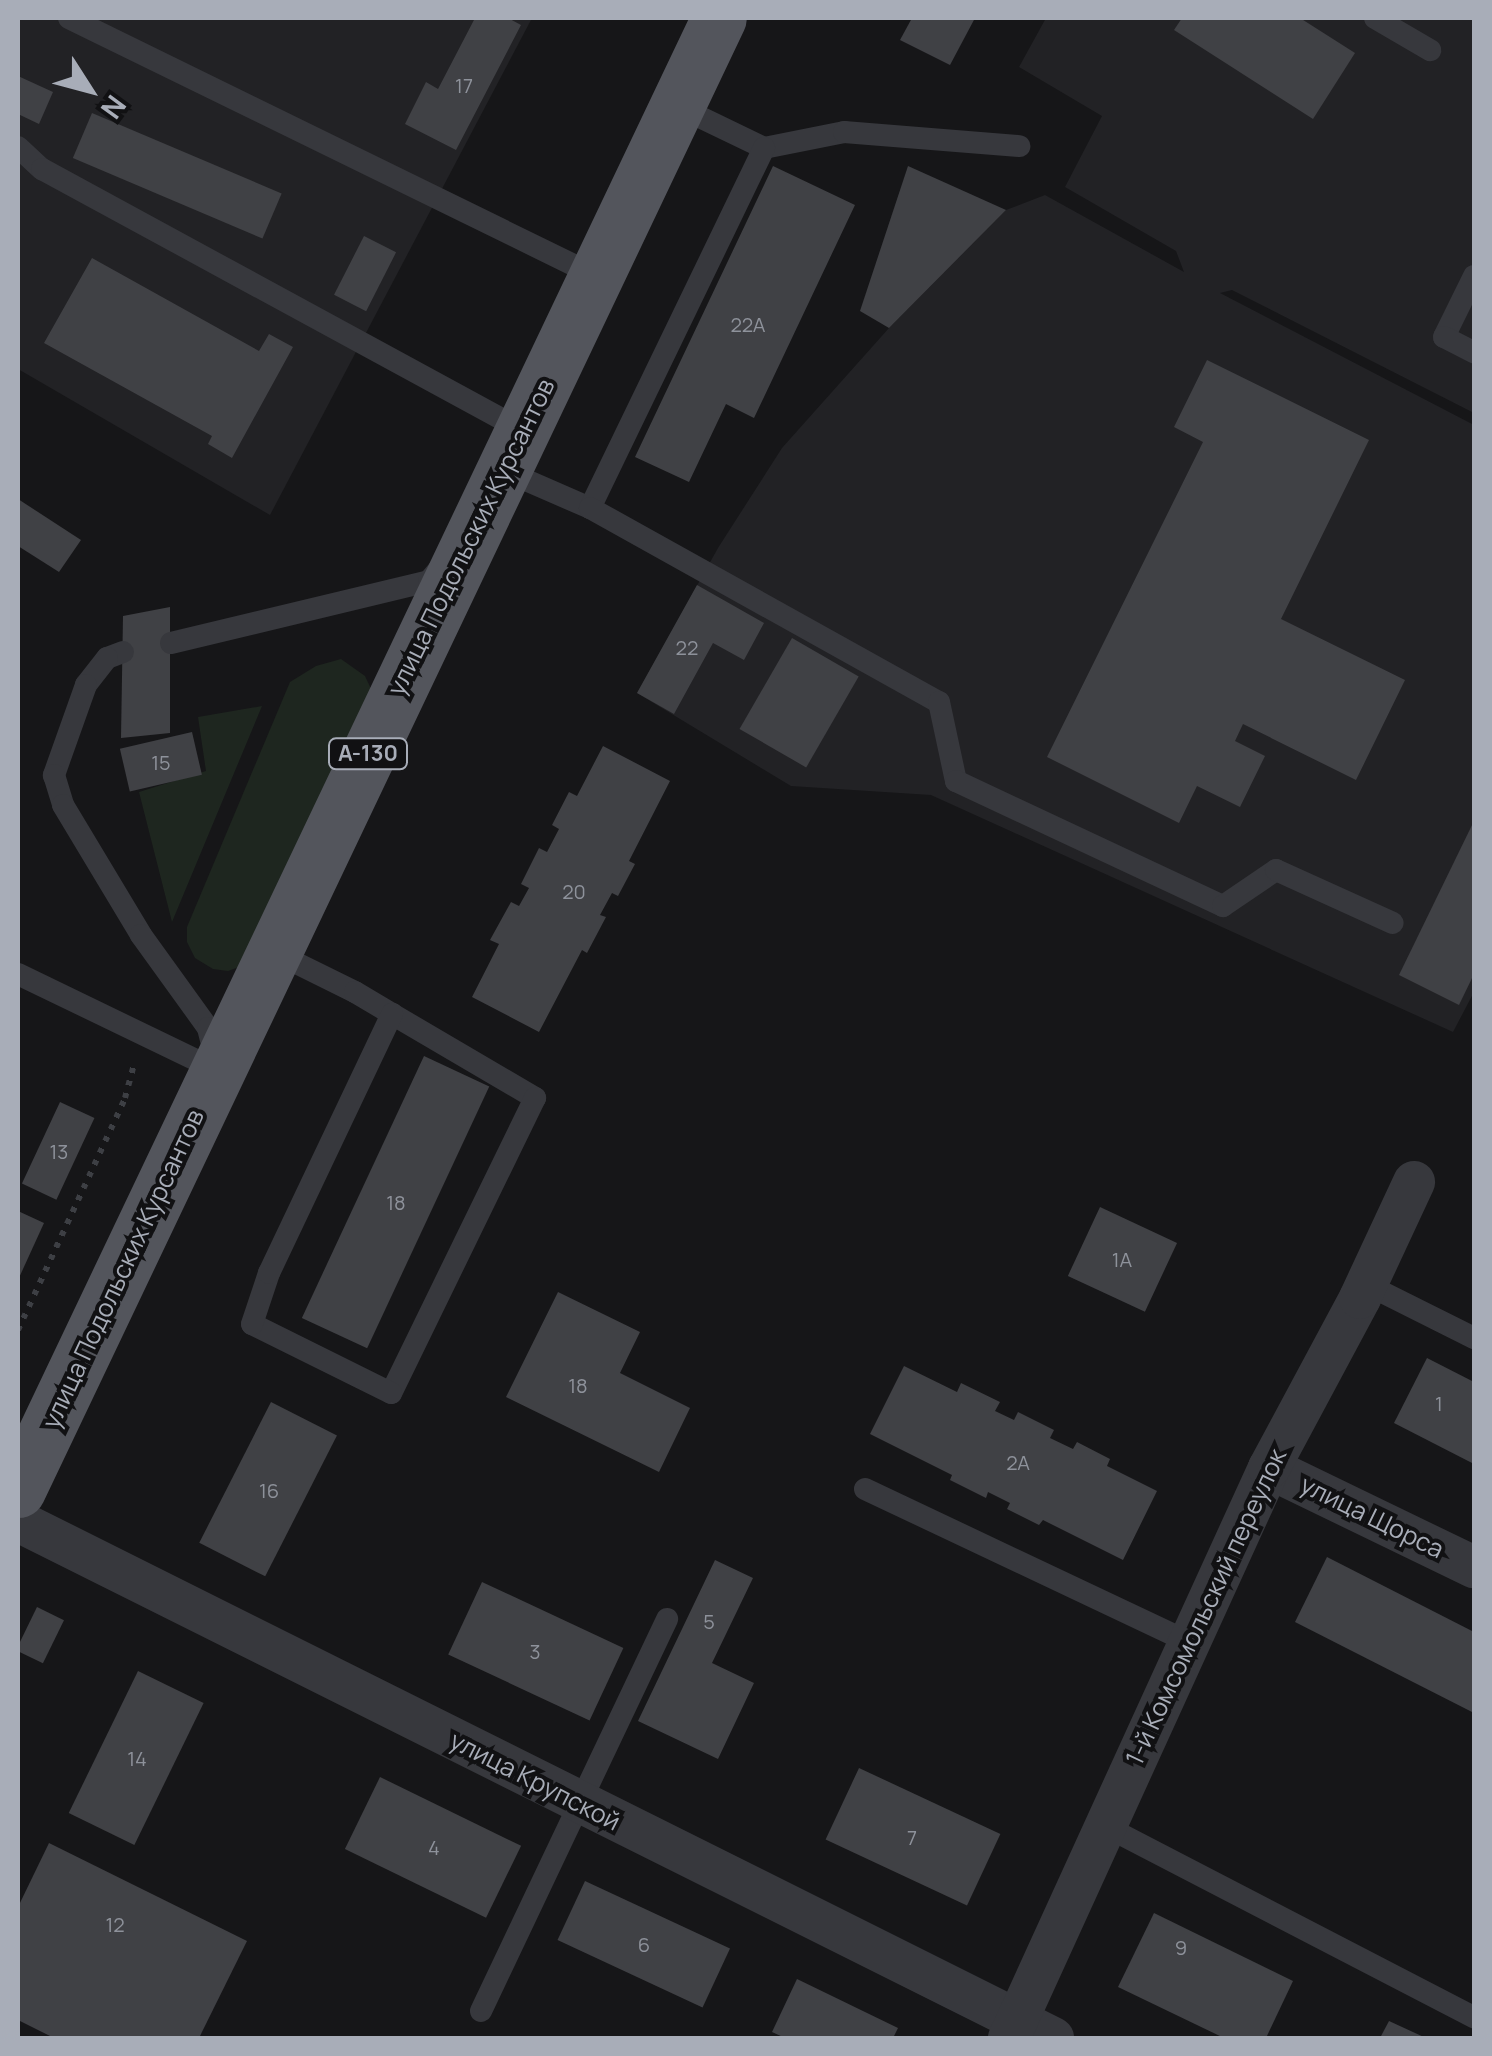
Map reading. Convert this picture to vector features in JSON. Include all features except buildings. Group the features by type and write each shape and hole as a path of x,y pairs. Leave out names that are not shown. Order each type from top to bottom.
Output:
{"main road":[{"name":"улица Подольских Курсантов","path":"18,1490 719,18"}],"street":[{"name":"1-й Комсомольский переулок","path":"1026,2033 1105,1826 1268,1468 1366,1284 1414,1182"},
{"name":"улица Щорса","path":"1268,1468 1474,1567"},
{"name":"улица Крупской","path":"18,1522 1026,2033"}],"lane":[{"path":"69,18 596,276"},
{"path":"1375,18 1430,50"},
{"path":"677,106 764,148 844,132 1019,146"},
{"path":"18,147 42,169 502,471 590,508 938,702 956,782 1224,906 1276,870 1393,923"},
{"path":"590,508 764,148"},
{"path":"1474,276 1444,337 1474,352"},
{"path":"171,643 428,581 502,471"},
{"path":"124,652 107,658 86,685 54,774 63,806 141,935 208,1028 217,1070"},
{"path":"274,952 392,1014 535,1098 391,1393 252,1324 269,1273 392,1014"},
{"path":"18,974 217,1070"},
{"path":"1366,1284 1474,1338"},
{"path":"865,1489 1189,1642"},
{"path":"481,2011 582,1806 667,1619"},
{"path":"1105,1826 1474,2017"}],"path":[{"path":"18,1330 126,1098 141,1034"}],"shaded area":[{"path":"18,18 532,18 270,515 18,369"},
{"path":"1046,18 1474,18 1474,413 1232,290 1220,293 1474,425 1474,992 1453,1032 931,795 791,786 637,693 718,548 782,448 889,328 1006,210 1045,195 1184,272 1176,251 1065,187 1102,116 1019,67"},
{"path":"341,659 365,676 372,691 247,964 228,971 213,969 195,958 187,942 187,927 290,682 316,666"},
{"path":"262,706 172,922 139,792 206,771 198,717"}]}
